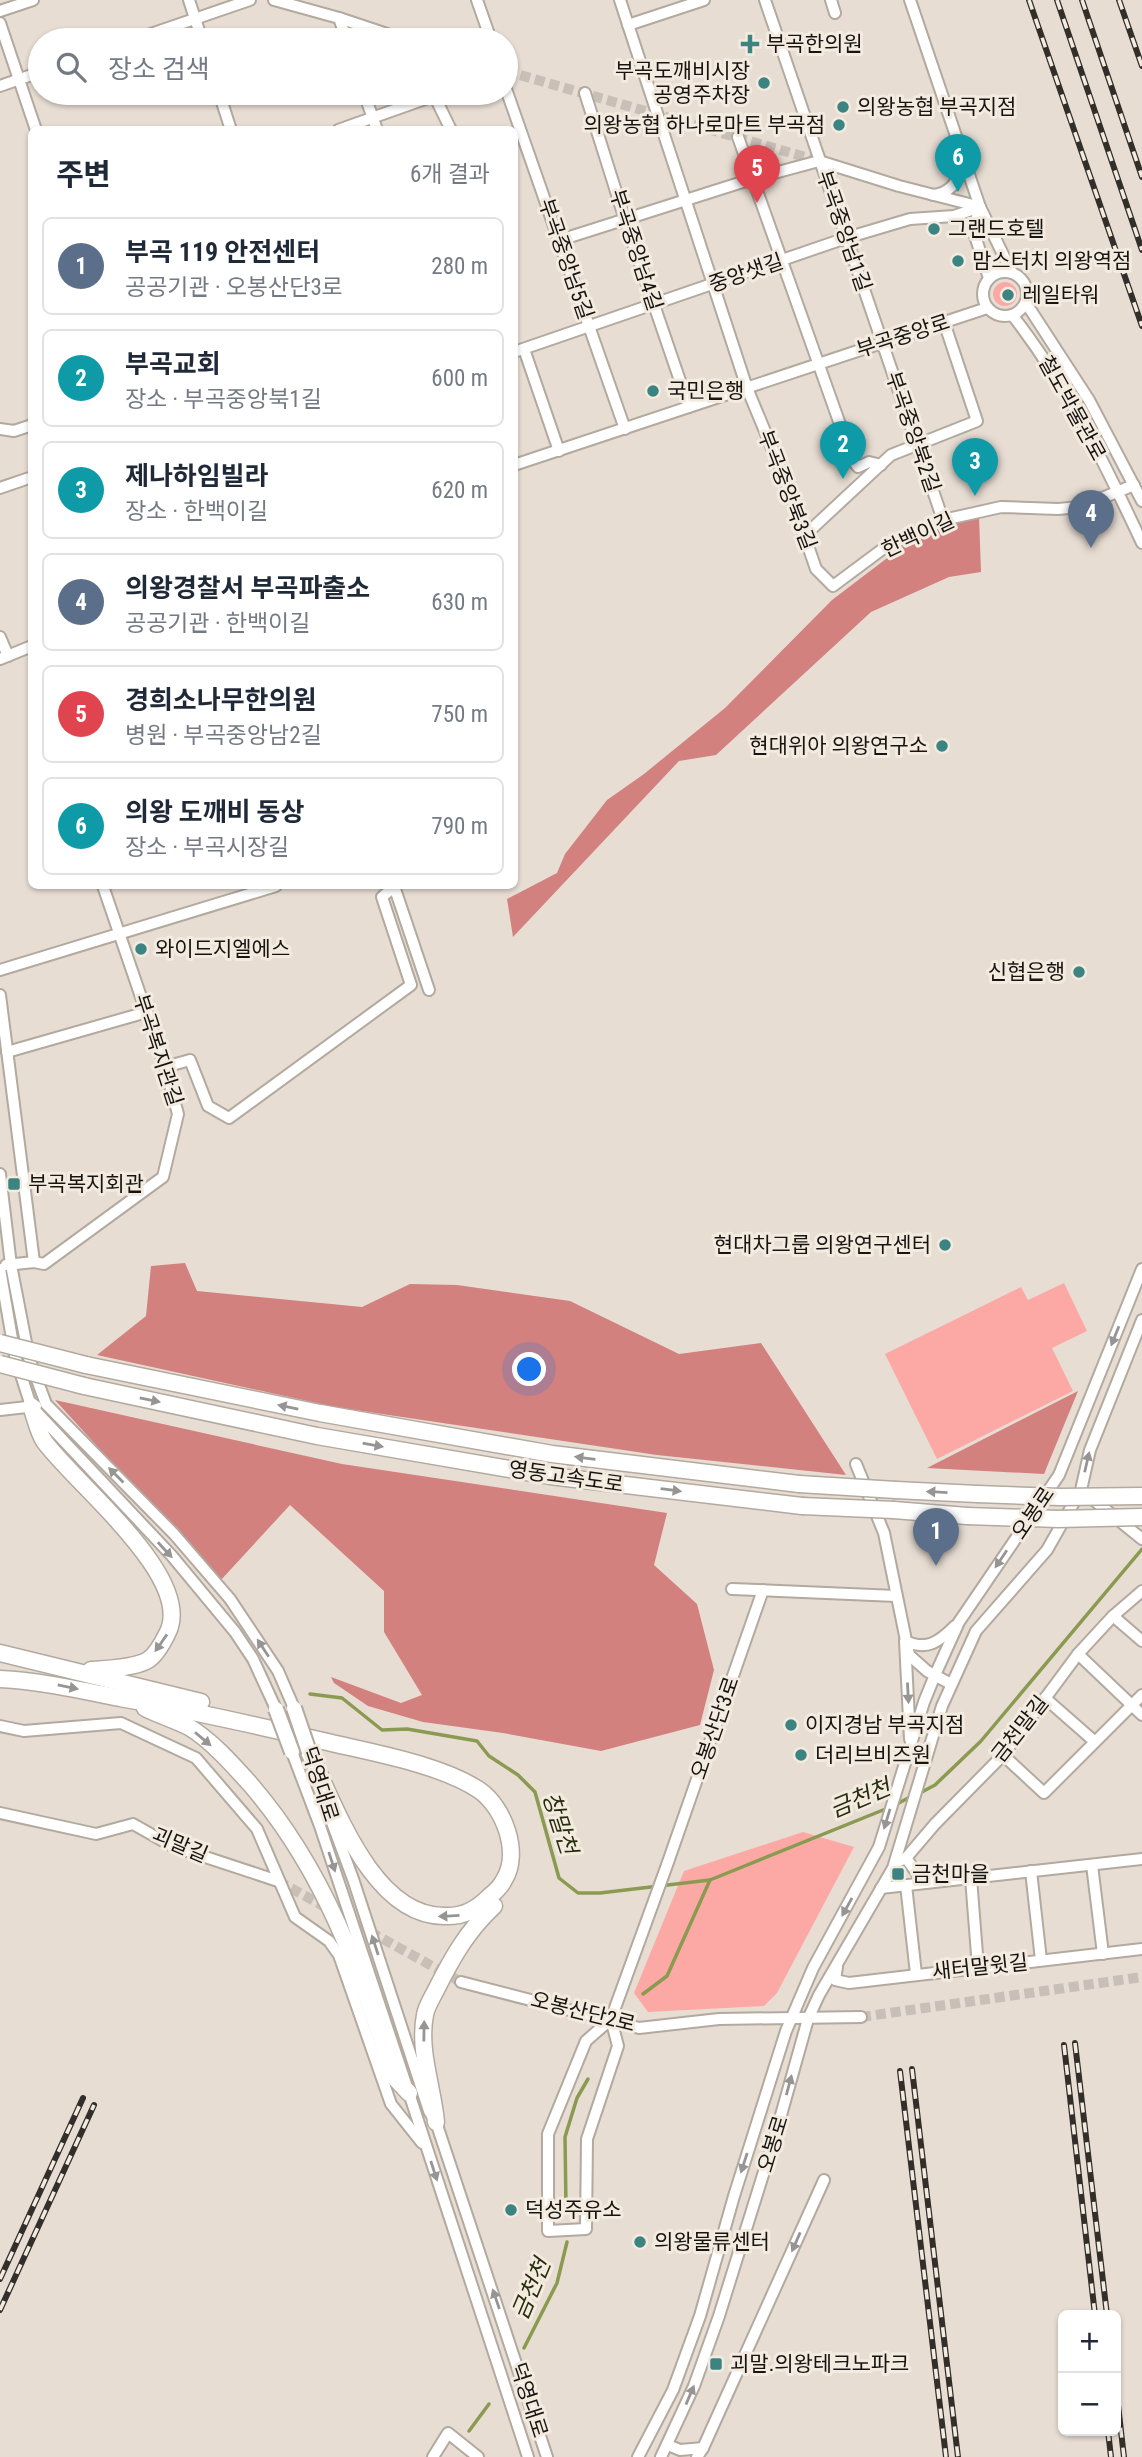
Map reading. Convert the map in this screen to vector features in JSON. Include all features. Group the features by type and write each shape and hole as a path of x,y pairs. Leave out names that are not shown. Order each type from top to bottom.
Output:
{"highway":[{"name":"영동고속도로","path":"0,1343 86,1365 320,1413 552,1454 799,1484 1060,1497 1142,1496"},
{"name":"영동고속도로","path":"0,1364 317,1436 551,1476 803,1506 1058,1519 1142,1517"},
{"path":"38,1406 43,1440 154,1564 168,1590 173,1609 171,1627 162,1645 148,1660 121,1667 79,1671"},
{"path":"0,1653 414,1755 458,1770 484,1783 507,1806 516,1833 517,1860 513,1880 498,1902 479,1919 451,1958 425,2014 424,2046 436,2122"},
{"path":"0,1679 31,1680 203,1712 413,1763 455,1777 481,1791 499,1811 508,1834 510,1860 505,1879 491,1896 473,1911 457,1917 434,1916 416,1910 393,1896 369,1869 354,1844 309,1752"},
{"path":"120,1698 190,1728 233,1764 263,1799 300,1850 338,1921 363,1982 395,2078 410,2093"}],"main road":[{"name":"덕영대로","path":"294,1708 309,1752"},
{"name":"덕영대로","path":"276,1709 292,1752"}],"street":[{"path":"0,11 33,0"},
{"path":"189,0 198,28"},
{"path":"168,28 250,0"},
{"path":"274,0 369,28"},
{"path":"477,0 487,28"},
{"name":"부곡중앙북3길","path":"620,0 747,388 786,482 816,569 833,586"},
{"path":"628,25 704,0"},
{"name":"부곡중앙남1길","path":"765,0 883,343"},
{"path":"831,0 835,13"},
{"path":"910,0 980,207 997,247 1012,273"},
{"path":"339,18 343,28"},
{"path":"0,23 35,126"},
{"path":"0,86 28,76"},
{"name":"부곡중앙남4길","path":"585,93 689,407"},
{"path":"223,105 230,126"},
{"path":"368,105 376,126"},
{"path":"349,126 406,105"},
{"path":"441,105 449,126"},
{"name":"부곡중앙남5길","path":"512,105 625,429"},
{"path":"738,137 853,461 858,467 869,462 881,465"},
{"path":"560,240 752,179 819,161 980,207"},
{"path":"931,195 954,187 966,163"},
{"path":"980,207 973,230 989,278 983,293 987,308 996,315 1013,316 1026,303 1026,285 1012,273 1004,272 989,278"},
{"name":"중앙샛길","path":"519,351 846,238 909,219 954,216 980,207"},
{"name":"철도박물관로","path":"1026,303 1088,400 1142,501"},
{"name":"부곡중앙로","path":"518,464 987,308"},
{"name":"철도박물관로","path":"1013,316 1052,369 1074,407 1142,543"},
{"path":"804,536 891,455 977,421 944,322"},
{"name":"부곡중앙북2길","path":"883,343 943,520"},
{"path":"519,351 559,451"},
{"path":"0,429 14,431 28,426"},
{"path":"0,488 28,478"},
{"name":"한백이길","path":"833,586 884,548 943,520 1001,507 1080,507 1134,485"},
{"path":"0,637 4,657 28,648"},
{"name":"부곡복지관길","path":"4,1267 34,1262 44,1264 163,1177 178,1114 147,1012 104,889"},
{"path":"0,970 266,889"},
{"path":"165,1067 190,1060 208,1106 229,1118 411,985 382,897 391,889"},
{"path":"395,889 429,990"},
{"path":"0,995 34,1262"},
{"path":"7,1052 147,1012"},
{"name":"덕영대로","path":"0,1174 4,1267 15,1356 38,1406 219,1612 253,1659 276,1709"},
{"name":"오봉로","path":"638,2457 673,2390 700,2316 734,2196 791,2018 813,1968 879,1847 935,1675 959,1622 1059,1475 1142,1272"},
{"name":"오봉로","path":"661,2457 694,2386 719,2316 776,2133 807,2018 895,1863 951,1684 976,1631 1047,1549 1081,1490 1090,1450 1142,1320"},
{"path":"0,1410 38,1406"},
{"name":"덕영대로","path":"38,1406 174,1534 230,1599 278,1671 294,1708"},
{"path":"856,1464 884,1533 909,1655 916,1663 951,1684"},
{"path":"1081,1490 1140,1538"},
{"path":"732,1589 896,1596"},
{"name":"오봉산단3로","path":"611,2020 763,1590"},
{"name":"금천말길","path":"895,1863 906,1858 935,1824 1003,1755 1078,1654 1113,1616 1142,1591"},
{"path":"1113,1616 1142,1641"},
{"path":"905,1641 915,1646 928,1646 939,1642 959,1622"},
{"path":"905,1641 911,1745"},
{"path":"1078,1654 1142,1715"},
{"path":"1003,1755 1044,1793 1142,1695"},
{"path":"1045,1698 1094,1741"},
{"path":"0,1726 24,1731 121,1723 196,1758 257,1829 295,1917 329,1941 340,1955 391,2104 427,2148"},
{"name":"덕영대로","path":"292,1752 320,1826 410,2093 527,2457"},
{"name":"덕영대로","path":"309,1752 547,2457"},
{"name":"괴말길","path":"0,1814 96,1835 133,1824 172,1846 278,1881"},
{"path":"906,1858 924,1883"},
{"path":"881,1888 1142,1859"},
{"path":"1091,1865 1103,1954"},
{"path":"1031,1871 1041,1960"},
{"path":"971,1878 978,1967"},
{"path":"906,1885 916,1974"},
{"name":"새터말윗길","path":"838,1963 835,1980 839,1982 1142,1949"},
{"name":"오봉산단2로","path":"461,1982 639,2028 719,2019 861,2017"},
{"path":"611,2020 618,2046 587,2139 586,2229 548,2231 548,2134 586,2041 611,2020"},
{"path":"668,2445 680,2451 700,2453 824,2180"},
{"path":"433,2457 448,2433 475,2454"}],"shaded area":[{"path":"1005,282 1014,285 1017,294 1014,303 1005,306 996,303 993,294 996,285"},
{"path":"979,516 981,572 949,577 871,612 716,755 679,761 513,937 507,899 557,873 565,854 607,800 644,774 725,708 832,600 899,549 944,527"},
{"path":"185,1263 197,1291 362,1307 410,1284 457,1285 570,1301 679,1354 761,1343 846,1475 657,1455 335,1407 97,1355 146,1316 151,1266"},
{"path":"1064,1283 1087,1331 1052,1348 1073,1391 937,1459 885,1354 1021,1287 1028,1300"},
{"path":"1078,1391 1044,1474 927,1468"},
{"path":"55,1400 342,1464 667,1513 654,1565 697,1604 714,1670 700,1725 601,1751 423,1722 368,1706 334,1683 331,1677 401,1703 422,1695 384,1632 384,1591 290,1505 220,1581"},
{"path":"803,1832 854,1847 777,1993 764,2006 648,2012 634,1993 684,1871"}],"waterway":[{"name":"금천천","path":"920,1793 935,1785 981,1741 1142,1549"},
{"name":"창말천","path":"310,1694 342,1698 382,1730 407,1729 477,1741 489,1756 518,1775 535,1792 559,1878 578,1893 600,1893 710,1880"},
{"name":"금천천","path":"895,1805 910,1797"},
{"name":"금천천","path":"643,1994 667,1976 710,1880 888,1808"},
{"name":"금천천","path":"566,2207 565,2137 577,2098 588,2079"},
{"name":"금천천","path":"524,2348 557,2283 567,2242"},
{"name":"금천천","path":"469,2431 489,2404"}],"tunnel":[{"path":"518,74 819,161"},
{"path":"278,1881 461,1982"},
{"path":"861,2017 1142,1977"}],"railway":[{"path":"1029,0 1142,326"},
{"path":"1057,0 1142,250"},
{"path":"1082,0 1142,177"},
{"path":"1119,0 1142,66"},
{"path":"1075,2043 1106,2310"},
{"path":"1064,2045 1094,2310"},
{"path":"912,2069 958,2457"},
{"path":"900,2071 946,2457"},
{"path":"0,2279 83,2098"},
{"path":"0,2310 94,2105"},
{"path":"1121,2431 1124,2457"},
{"path":"1109,2436 1111,2457"}],"place":[{"name":"부곡한의원","path":"750,44"},
{"name":"부곡도깨비시장 공영주차장","path":"764,83"},
{"name":"의왕농협 부곡지점","path":"843,107"},
{"name":"의왕농협 하나로마트 부곡점","path":"839,125"},
{"name":"의왕 도깨비 동상","path":"958,192"},
{"name":"경희소나무한의원","path":"757,203"},
{"name":"그랜드호텔","path":"934,229"},
{"name":"맘스터치 의왕역점","path":"958,261"},
{"name":"레일타워","path":"1008,295"},
{"name":"국민은행","path":"653,391"},
{"name":"부곡교회","path":"843,479"},
{"name":"제나하임빌라","path":"975,496"},
{"name":"의왕경찰서 부곡파출소","path":"1091,548"},
{"name":"현대위아 의왕연구소","path":"942,746"},
{"name":"와이드지엘에스","path":"141,949"},
{"name":"신협은행","path":"1079,972"},
{"name":"부곡복지회관","path":"14,1184"},
{"name":"현대차그룹 의왕연구센터","path":"945,1245"},
{"name":"부곡 119 안전센터","path":"936,1566"},
{"name":"이지경남 부곡지점","path":"791,1725"},
{"name":"더리브비즈원","path":"801,1755"},
{"name":"금천마을","path":"898,1874"},
{"name":"덕성주유소","path":"511,2210"},
{"name":"의왕물류센터","path":"640,2242"},
{"name":"괴말.의왕테크노파크","path":"716,2364"}]}
